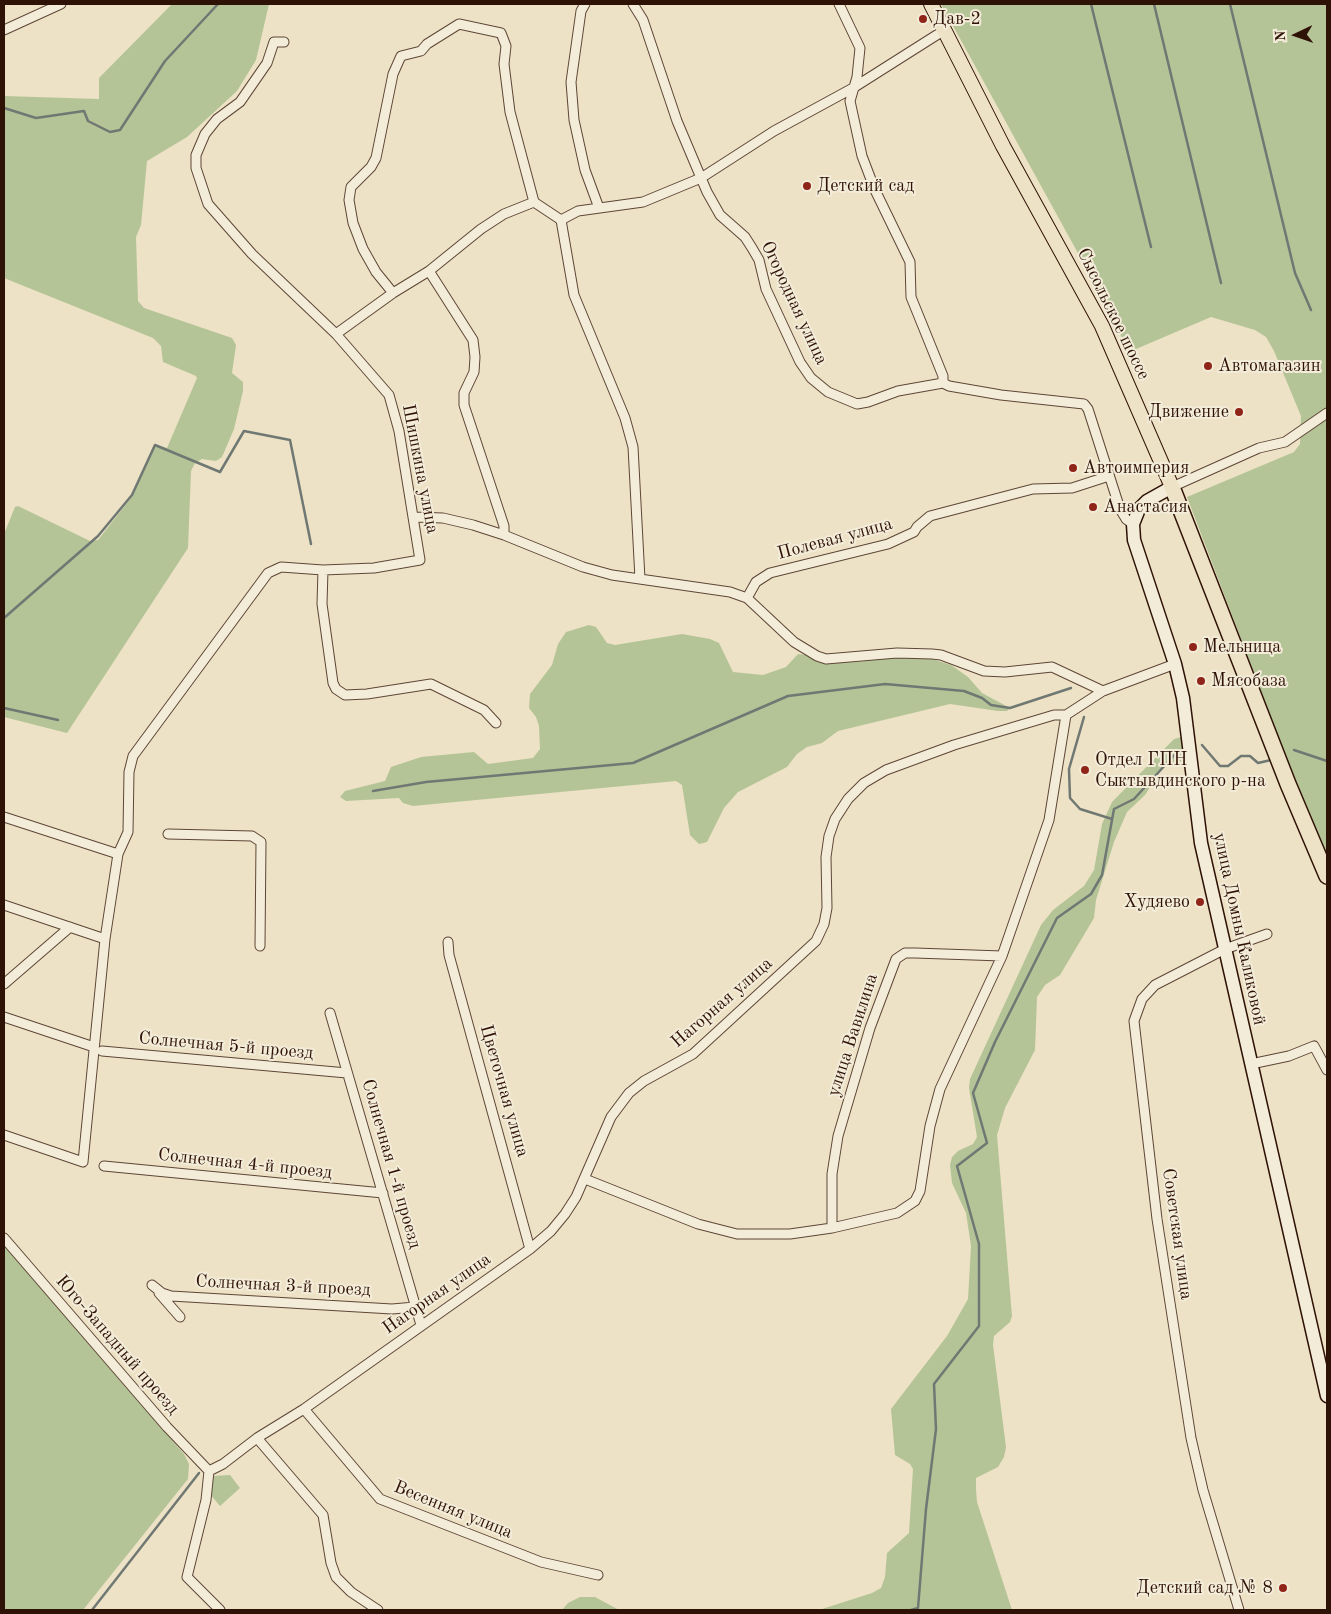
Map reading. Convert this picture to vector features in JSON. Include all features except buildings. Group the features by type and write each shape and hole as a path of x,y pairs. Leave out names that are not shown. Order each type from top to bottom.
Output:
{"highway":[{"name":"Сысольское шоссе","path":"1172,487 1288,784 1327,876"}],"main road":[{"name":"Сысольское шоссе","path":"931,4 943,31 1003,146 1102,326 1172,487"},
{"path":"1133,524 1139,509 1147,501 1172,487"},
{"name":"улица Домны Каликовой","path":"1133,524 1134,540 1175,664 1187,721 1201,843 1327,1396"}],"street":[{"path":"4,30 61,4"},
{"path":"585,4 581,11 571,82 574,120 583,162 599,208"},
{"name":"Огородная улица","path":"634,4 643,20 677,121 701,178 720,214 744,238 756,254 766,289 800,362 811,378 828,392 857,404 898,391 943,383 949,386 1000,395 1076,401 1084,404 1088,408 1120,510 1126,519 1133,524"},
{"path":"839,4 860,48 860,63 850,101 862,156 875,190 910,262 911,297 944,376 943,383"},
{"path":"393,293 376,272 363,249 353,223 349,200 351,187 371,167 376,158 393,74 401,56 421,51 427,44 459,24 501,34 506,46 504,64 510,112 534,202 561,220 574,295 626,418 633,447 640,579"},
{"path":"561,220 578,211 643,202 701,178 774,131 853,88 943,31"},
{"name":"Шишкина улица","path":"4,1135 83,1162 98,1049 105,939 118,854 128,832 129,772 133,756 268,573 281,567 323,570 374,568 420,560 399,431 389,395 336,334 252,254 208,204 196,168 196,155 205,134 217,119 240,102 267,62 274,42 284,42"},
{"path":"336,334 428,270 481,229 504,214 534,202"},
{"path":"428,270 473,340 474,372 464,393 464,405 504,526 504,535"},
{"path":"1172,487 1259,448 1284,442 1327,414"},
{"name":"Полевая улица","path":"747,598 756,582 770,573 888,544 914,532 917,526 930,516 1033,489 1072,488 1109,476"},
{"path":"412,516 443,518 504,535 583,567 640,579 710,588 747,598 794,642 817,656 826,659 898,653 932,654 941,655 984,671 1005,672 1052,667 1103,691"},
{"path":"323,570 322,604 333,683 336,689 345,695 368,694 431,684 484,710 496,723"},
{"name":"Нагорная улица","path":"208,1471 223,1464 257,1438 304,1409 530,1249 565,1214 585,1179 611,1117 629,1093 644,1081 693,1054 816,941 824,924 827,908 826,857 829,836 835,819 848,799 864,783 886,770 954,745 1054,716 1066,715 1103,691 1175,664"},
{"path":"585,1179 698,1224 738,1234 790,1234 832,1228 897,1213 915,1202 920,1191 930,1126 940,1089 1002,956 1049,820 1066,715"},
{"path":"4,817 118,854"},
{"path":"168,834 252,836 261,842 260,946"},
{"path":"4,905 105,939"},
{"path":"4,984 70,928"},
{"name":"Советская улица","path":"1239,1610 1203,1490 1191,1438 1157,1219 1134,1021 1142,998 1155,985 1225,949 1268,934"},
{"name":"Цветочная улица","path":"448,942 449,955 530,1249"},
{"name":"улица Вавилина","path":"832,1228 832,1174 838,1136 870,1028 896,959 904,953 1002,956"},
{"name":"Солнечная 1-й проезд","path":"330,1013 421,1325"},
{"name":"Солнечная 5-й проезд","path":"4,1017 98,1049 347,1073"},
{"path":"1250,1064 1289,1056 1314,1046 1327,1070"},
{"name":"Солнечная 4-й проезд","path":"104,1166 383,1193"},
{"name":"Юго-Западный проезд","path":"4,1238 167,1427 208,1471"},
{"name":"Солнечная 3-й проезд","path":"180,1318 152,1285 162,1293 171,1296 392,1308 415,1307"},
{"name":"Весенняя улица","path":"304,1409 380,1499 541,1562 598,1575"},
{"path":"257,1438 323,1515 331,1563 336,1577 351,1592 378,1610"},
{"path":"208,1471 206,1500 187,1578 220,1610"}],"green space":[{"path":"172,4 269,4 256,60 237,91 187,137 147,161 141,225 136,237 138,301 144,308 232,338 236,345 232,373 243,382 243,391 234,429 222,457 216,461 202,459 195,463 191,471 188,548 67,733 4,717 4,534 15,507 18,506 90,541 98,540 131,498 153,447 156,445 167,448 197,378 163,362 161,346 153,338 4,278 4,96 99,99 99,78"},
{"path":"941,4 1327,4 1327,854 1295,781 1187,497 1294,452 1300,444 1301,416 1274,351 1266,337 1255,330 1211,317 1129,352 1096,286"},
{"path":"589,625 596,627 607,643 615,645 682,634 710,639 719,643 733,672 763,675 786,667 798,654 808,655 821,663 858,662 906,656 932,659 951,665 968,677 982,693 1010,708 1007,711 998,711 950,704 838,731 822,743 807,747 797,754 787,767 738,792 724,808 707,842 699,844 690,835 682,785 676,781 413,806 403,803 399,798 346,801 340,797 345,791 385,781 391,767 421,757 474,752 488,764 533,758 540,749 539,726 536,717 529,708 530,694 552,665 558,644 566,632"},
{"path":"1181,737 1184,761 1171,763 1163,767 1145,795 1127,812 1114,842 1096,900 1094,918 1060,975 1045,985 1037,997 1035,1050 1005,1108 997,1135 1012,1316 1010,1322 994,1336 993,1345 1006,1447 1004,1457 998,1467 976,1478 976,1489 977,1502 1012,1610 819,1610 872,1593 881,1588 885,1577 887,1553 909,1533 913,1469 910,1464 895,1455 891,1409 947,1336 968,1299 971,1246 966,1213 952,1183 950,1165 952,1157 958,1151 973,1144 977,1137 969,1088 970,1079 1041,925 1053,910 1084,886 1094,870 1102,824 1112,802 1174,739"},
{"path":"4,1242 80,1334 184,1454 189,1464 188,1479 83,1610 4,1610"},
{"path":"230,1475 240,1488 220,1506 210,1494 213,1476"},
{"path":"580,1597 595,1597 619,1610 562,1610 568,1603"}],"waterway":[{"path":"4,108 36,118 84,111 88,121 110,132 120,130 165,61 218,4"},
{"path":"1091,4 1151,247"},
{"path":"1154,4 1221,283"},
{"path":"1230,4 1295,273 1311,310"},
{"path":"4,618 98,536 132,495 155,445 220,472 244,431 290,440 311,544"},
{"path":"373,791 426,782 633,763 788,696 885,684 964,691 982,698 991,705 1010,708 1071,688"},
{"path":"4,708 58,720"},
{"path":"1084,717 1069,769 1070,798 1080,809 1112,819"},
{"path":"1202,745 1220,766 1228,766 1241,756 1250,756 1258,763 1271,760"},
{"path":"911,1610 918,1608 926,1509 936,1429 934,1384 979,1326 979,1244 957,1166 987,1143 973,1093 995,1042 1057,918 1091,894 1102,875 1114,809 1134,799 1179,750"},
{"path":"1294,750 1327,761"},
{"path":"92,1610 199,1473"}],"place":[{"name":"Дав-2","path":"923,19"},
{"name":"Детский сад","path":"807,186"},
{"name":"Автомагазин","path":"1208,366"},
{"name":"Движение","path":"1239,412"},
{"name":"Автоимперия","path":"1073,468"},
{"name":"Анастасия","path":"1093,507"},
{"name":"Мельница","path":"1193,647"},
{"name":"Мясобаза","path":"1201,681"},
{"name":"Отдел ГПН Сыктывдинского р-на","path":"1085,770"},
{"name":"Худяево","path":"1200,902"},
{"name":"Детский сад № 8","path":"1283,1588"}]}
